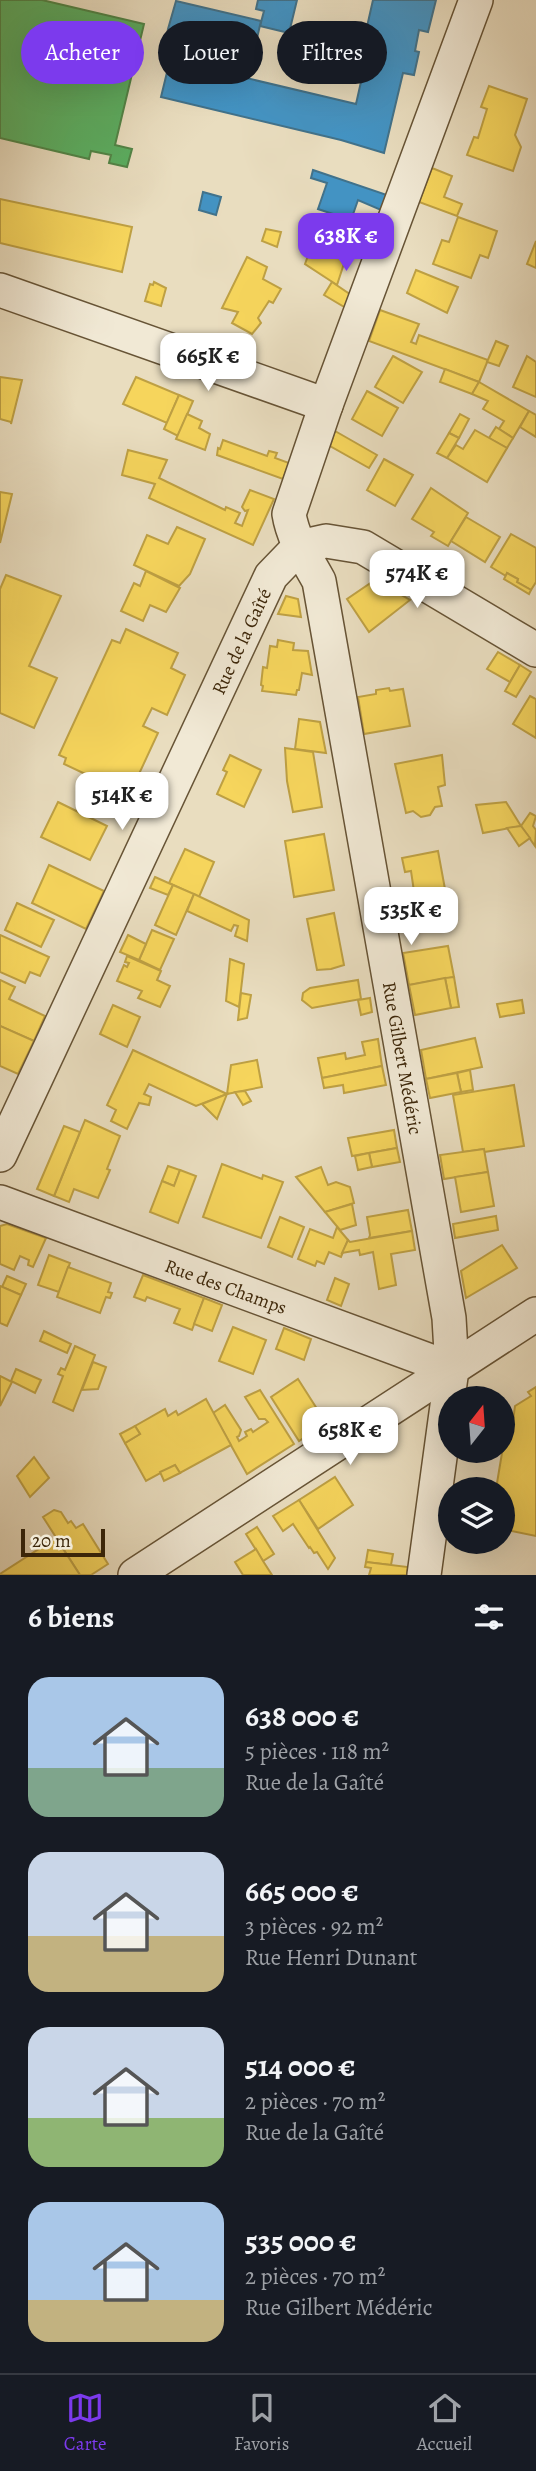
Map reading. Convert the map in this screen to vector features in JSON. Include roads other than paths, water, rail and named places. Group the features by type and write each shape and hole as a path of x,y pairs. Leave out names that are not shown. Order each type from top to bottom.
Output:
{"street":[{"path":"476,0 326,405 289,514 299,547 326,541 363,547 536,650"},
{"path":"0,289 326,405"},
{"name":"Rue de la Gaîté","path":"0,1155 271,576 299,547"},
{"name":"Rue Gilbert Médéric","path":"299,547 319,581 449,1318 452,1369 424,1575"},
{"name":"Rue des Champs","path":"0,1202 452,1369"},
{"path":"135,1575 536,1314"}]}
